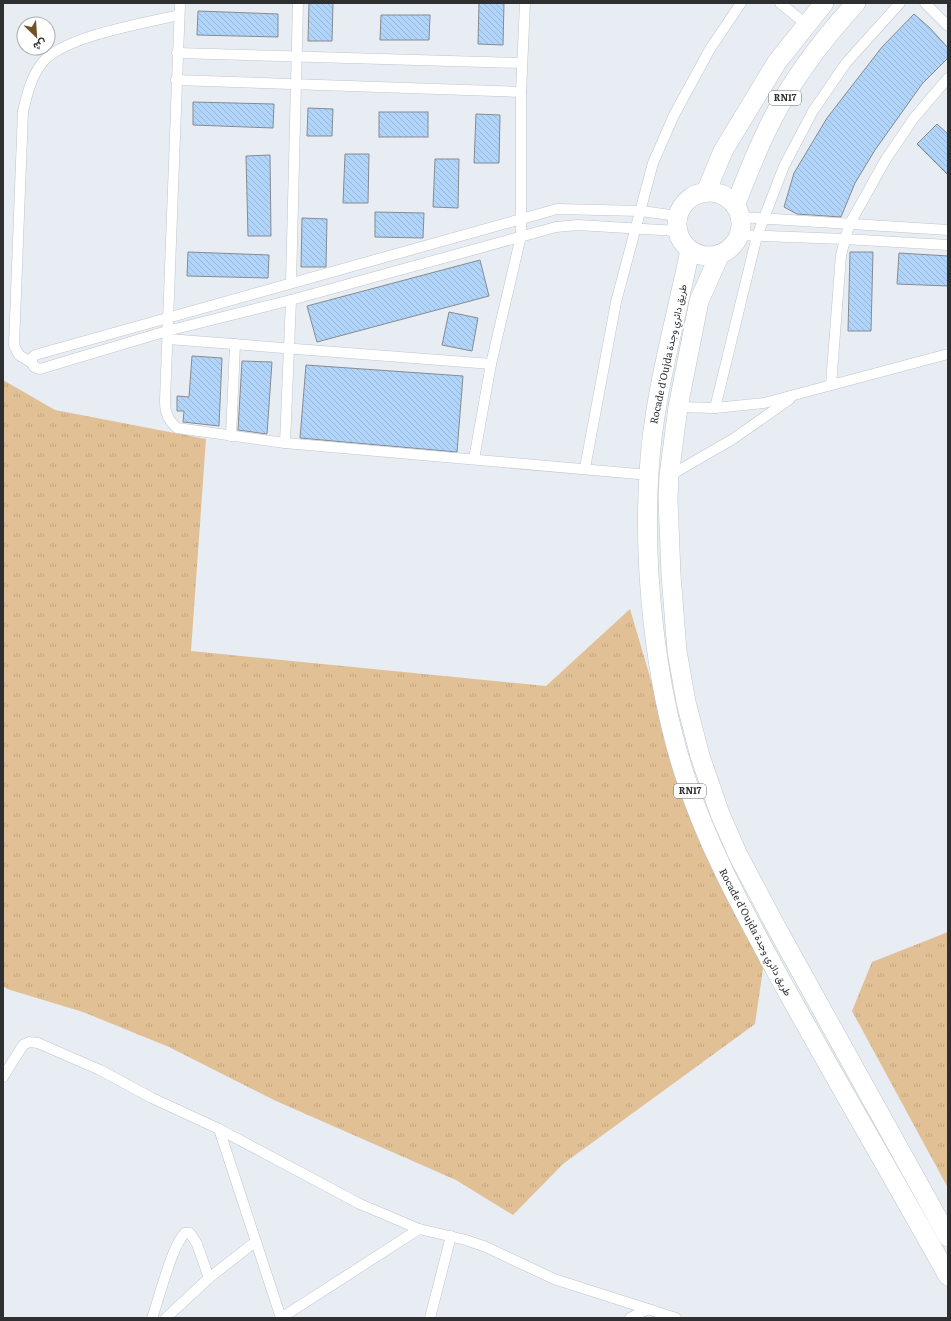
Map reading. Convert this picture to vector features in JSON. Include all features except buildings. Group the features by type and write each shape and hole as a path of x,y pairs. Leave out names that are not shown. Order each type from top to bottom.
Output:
{"highway":[{"name":"RN17","path":"706,192 723,151 778,62 806,24 824,3"},
{"name":"RN17","path":"720,254 734,243 738,220 767,128 811,56 856,3"},
{"path":"720,254 705,256 690,250 682,242 678,223 682,207 688,200 706,192 723,195 738,220"},
{"name":"Rocade d'Oujda طريق دائري وجدة","path":"690,250 657,397 649,475 649,556 655,640 663,691 674,738 699,816 742,910 811,1036 948,1276"},
{"name":"Rocade d'Oujda طريق دائري وجدة","path":"720,254 699,301 678,407 669,476 668,499 671,575 677,651 686,702 700,756 718,808 738,855 775,925 948,1237"}],"street":[{"path":"180,3 167,317 165,410 169,421 177,428 285,443 585,468 649,475"},
{"path":"291,283 298,3"},
{"path":"474,459 491,364 521,236 521,92 525,3"},
{"path":"585,468 616,302 653,163 674,115 710,49 741,3"},
{"path":"780,3 806,24"},
{"path":"715,408 763,218 784,166 813,111 846,63 900,3"},
{"path":"925,3 948,26"},
{"path":"179,15 114,31 60,48 42,63 30,85 23,111 14,345 19,355 32,363 35,368 40,369 167,335 546,229 568,225 636,227 678,223"},
{"path":"177,53 522,63"},
{"path":"830,385 841,255 844,239 849,225 886,159 914,118 948,78"},
{"path":"176,80 521,92"},
{"path":"32,363 32,358 35,355 522,218 565,209 641,211 678,223"},
{"path":"738,220 763,218 849,225 948,230"},
{"path":"738,220 758,236 948,245"},
{"path":"285,443 291,300"},
{"path":"167,335 235,344 290,347 491,364"},
{"path":"231,436 235,344"},
{"path":"678,407 715,408 764,403 948,354"},
{"path":"669,476 733,439 796,395"},
{"path":"3,1077 23,1045 29,1042 38,1043 100,1070 152,1098 219,1129 360,1204 419,1230 451,1236 486,1247 554,1279 676,1318"},
{"path":"219,1129 281,1318 419,1230"},
{"path":"152,1318 172,1258 185,1233 188,1232 192,1235 209,1278"},
{"path":"429,1317 451,1236"},
{"path":"166,1318 209,1278 255,1242"},
{"path":"630,1318 648,1309"}],"green space":[{"path":"3,380 55,410 206,439 191,651 546,686 630,609 695,830 764,962 755,1024 563,1164 513,1215 456,1180 276,1101 169,1047 83,1012 7,989 3,986"},
{"path":"948,932 948,1188 852,1011 872,962"}]}
